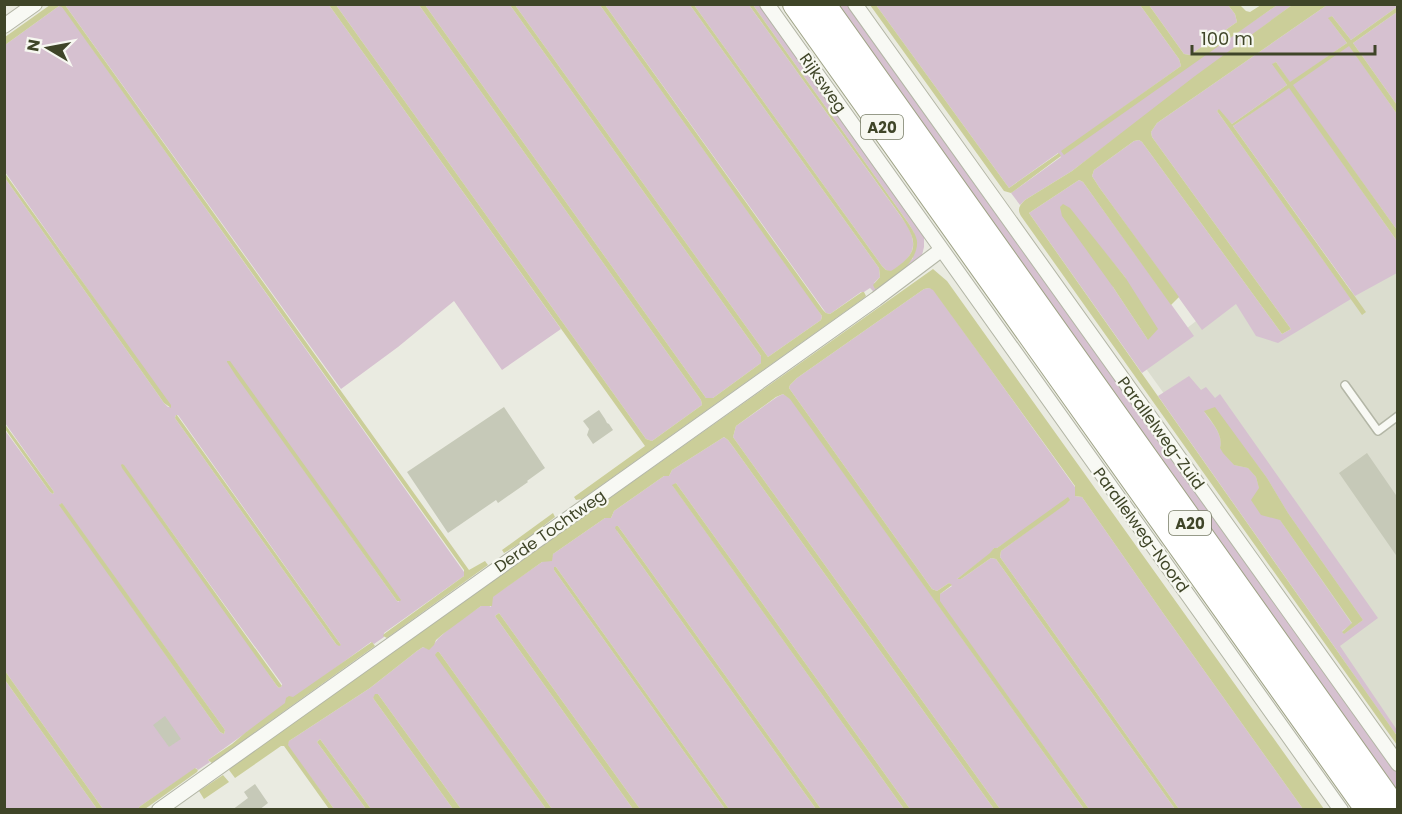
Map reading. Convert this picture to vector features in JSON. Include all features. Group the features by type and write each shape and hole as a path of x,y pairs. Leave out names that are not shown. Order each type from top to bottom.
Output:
{"highway":[{"name":"Rijksweg","path":"796,4 978,242"},
{"name":"A20","path":"822,4 978,242 1369,810"},
{"name":"A20","path":"978,242 1395,810"}],"street":[{"path":"4,26 34,4"},
{"name":"Rijksweg","path":"767,4 941,250"},
{"name":"Parallelweg-Zuid","path":"855,4 1398,764"},
{"name":"Derde Tochtweg","path":"159,810 876,299 941,250"},
{"name":"Parallelweg-Noord","path":"941,250 1341,810"}],"lane":[{"path":"1345,386 1378,431 1398,416"}],"shaded area":[{"path":"50,5 65,5 469,570 485,561 488,565 387,638 383,636 384,634 464,576 464,570 62,7 59,6 5,45 5,37"},
{"path":"65,5 329,5 561,329 502,370 454,301 398,347 341,389"},
{"path":"329,5 336,5 646,439 652,441 702,405 701,400 419,5 425,5 706,398 713,398 761,363 761,356 510,5 515,5 768,357 821,320 822,316 600,5 605,5 823,310 830,314 862,292 866,296 582,499 576,500 574,497 645,446"},
{"path":"336,5 419,5 701,400 702,405 652,441 646,439"},
{"path":"425,5 510,5 761,356 761,363 713,398 706,398"},
{"path":"515,5 600,5 814,304 822,316 821,320 768,357"},
{"path":"605,5 690,5 879,268 880,277 874,283 891,280 913,258 914,233 753,5 762,5 924,234 921,259 877,291 870,288 830,314 826,313"},
{"path":"690,5 694,5 882,266 891,271 911,253 913,240 911,233 749,5 753,5 914,232 917,241 914,256 896,276 875,289 873,285 880,277 879,268"},
{"path":"694,5 749,5 907,225 913,240 913,247 908,257 898,267 891,272 882,266"},
{"path":"835,5 850,5 1397,773 1397,794"},
{"path":"870,5 876,5 1009,188 1059,153 1061,156 1011,193 1004,191"},
{"path":"876,5 1140,5 1179,59 1181,66 1061,152 1277,5 1292,5 1072,171 1020,205 1011,193 1061,157 1058,153 1009,188"},
{"path":"1140,5 1149,5 1184,54 1190,55 1237,22 1235,14 1228,5 1240,5 1250,12 1261,5 1277,5 1064,155 1061,151 1181,66 1179,59"},
{"path":"1149,5 1228,5 1235,14 1237,22 1190,55 1184,54"},
{"path":"1292,5 1327,5 1157,123 1151,132 1152,137 1291,329 1282,334 1139,140 1134,141 1094,170 1092,176 1179,297 1171,305 1083,182 1079,180 1029,213 1395,733 1397,745 1019,211 1025,200 1072,171"},
{"path":"1327,5 1397,5 1397,7 1351,40 1332,16 1329,19 1347,43 1290,83 1276,62 1273,64 1287,85 1232,124 1219,110 1217,111 1351,299 1278,343 1256,336 1236,304 1202,330 1099,187 1092,176 1094,170 1134,141 1142,142 1282,334 1291,329 1152,137 1151,132 1157,123"},
{"path":"62,6 464,572 464,576 384,633 384,637 374,644 371,642 208,760 210,762 198,770 196,768 139,809 103,809 5,671 4,429 50,492 53,494 54,492 5,423 5,178 164,403 171,407 5,172 5,45","holes":["227,362 399,602 397,601","178,415 341,645 336,644 175,418","124,466 282,684 279,688","62,504 225,730 224,734 220,732 60,505"]},
{"path":"1397,7 1397,12 1353,43 1397,105 1397,114 1349,46 1293,85 1397,230 1397,241 1289,88 1233,126 1366,312 1362,315 1217,111 1219,109 1232,124 1287,85 1272,64 1276,62 1290,82 1347,43 1328,18 1332,16 1351,40"},
{"path":"1397,12 1397,105 1353,43"},
{"path":"1349,45 1397,114 1397,230 1292,85"},
{"path":"1289,87 1397,241 1397,273 1355,296 1233,126"},
{"path":"4,172 171,408 164,403 5,178"},
{"path":"1079,180 1083,182 1194,336 1142,373 1029,213","holes":["1106,254 1125,277 1148,340 1113,287"]},
{"path":"1063,204 1070,208 1125,277 1158,329 1148,340 1062,216 1060,207"},
{"path":"1397,259 1397,739 1142,363 1240,287 1280,339"},
{"path":"933,269 947,281 1324,809 1303,809 1082,497 1075,496 1075,486 933,290 929,288 924,289 797,378 789,388 932,589 937,591 949,583 952,585 940,594 940,601 1089,809 1084,809 790,399 783,394 736,426 733,437 1000,809 994,809 724,437 614,511 611,518 605,518 553,554 552,561 542,562 493,597 492,606 481,606 443,634 429,650 423,647 370,688 289,741 288,745 334,809 329,809 284,746 235,778 229,770 233,765"},
{"path":"924,289 933,289 1075,487 1075,496 1082,497 1303,809 1179,809 1000,557 1001,551 1070,500 994,548 991,553 957,579 961,579 991,558 996,559 1175,809 1089,809 939,601 940,594 952,586 949,583 937,591 932,589 789,388 797,378"},
{"path":"227,361 230,361 400,601 397,601"},
{"path":"1189,376 1201,390 1206,387 1215,398 1220,394 1378,618 1340,646 1397,733 1395,733 1158,396","holes":["1204,412 1229,427 1267,478 1288,513 1363,620 1344,634 1342,631 1352,624 1259,488 1256,477 1248,468 1234,465 1220,448 1219,434"]},
{"path":"783,394 790,398 1084,809 1000,809 733,437 736,426"},
{"path":"1215,407 1267,478 1288,513 1363,620 1344,634 1342,632 1352,623 1280,520 1261,515 1251,500 1259,488 1256,477 1248,468 1234,465 1220,448 1219,433 1204,411"},
{"path":"176,415 341,645 336,644 175,418"},
{"path":"4,423 54,492 53,494 5,429"},
{"path":"724,437 994,809 910,809 676,483 673,486 904,809 821,809 618,526 617,531 816,809 729,809 556,567 554,570 725,809 640,809 499,613 495,616 633,809 552,809 437,652 436,655 546,809 461,809 378,694 373,698 453,809 371,809 320,739 317,742 366,809 334,809 287,745 289,741 370,688 423,647 429,649 447,631 481,606 491,607 492,597 542,562 550,561 553,554 605,518 611,518 614,511"},
{"path":"122,464 282,686 279,688 277,686 122,468"},
{"path":"676,483 910,809 904,809 672,485"},
{"path":"1068,497 1070,500 1066,504 1001,551 1000,557 1179,809 1175,809 996,559 991,558 961,579 957,579 994,548"},
{"path":"62,503 225,730 224,734 220,732 59,505"},
{"path":"553,513 555,517 504,553 502,550"},
{"path":"616,526 821,809 816,809 617,531"},
{"path":"554,567 556,567 729,809 725,809"},
{"path":"499,613 640,809 633,809 495,616"},
{"path":"372,642 375,646 212,763 208,760 285,703 286,698 293,697"},
{"path":"437,652 552,809 546,809 435,655"},
{"path":"5,671 103,809 97,809 5,680"},
{"path":"5,680 97,809 5,809"},
{"path":"375,694 378,694 461,809 453,809 373,698"},
{"path":"320,739 371,809 366,809 317,742"},
{"path":"195,768 197,772 145,809 139,809 139,807"},
{"path":"223,775 229,782 204,799 199,791"}],"building":[{"path":"504,407 545,468 498,503 496,500 448,533 407,472"},
{"path":"599,410 613,430 593,444 587,435 589,429 583,421"},
{"path":"1367,453 1398,498 1398,558 1339,473"},
{"path":"165,716 181,739 169,747 153,725"},
{"path":"255,784 268,803 259,810 232,810 248,798 244,792"}]}
